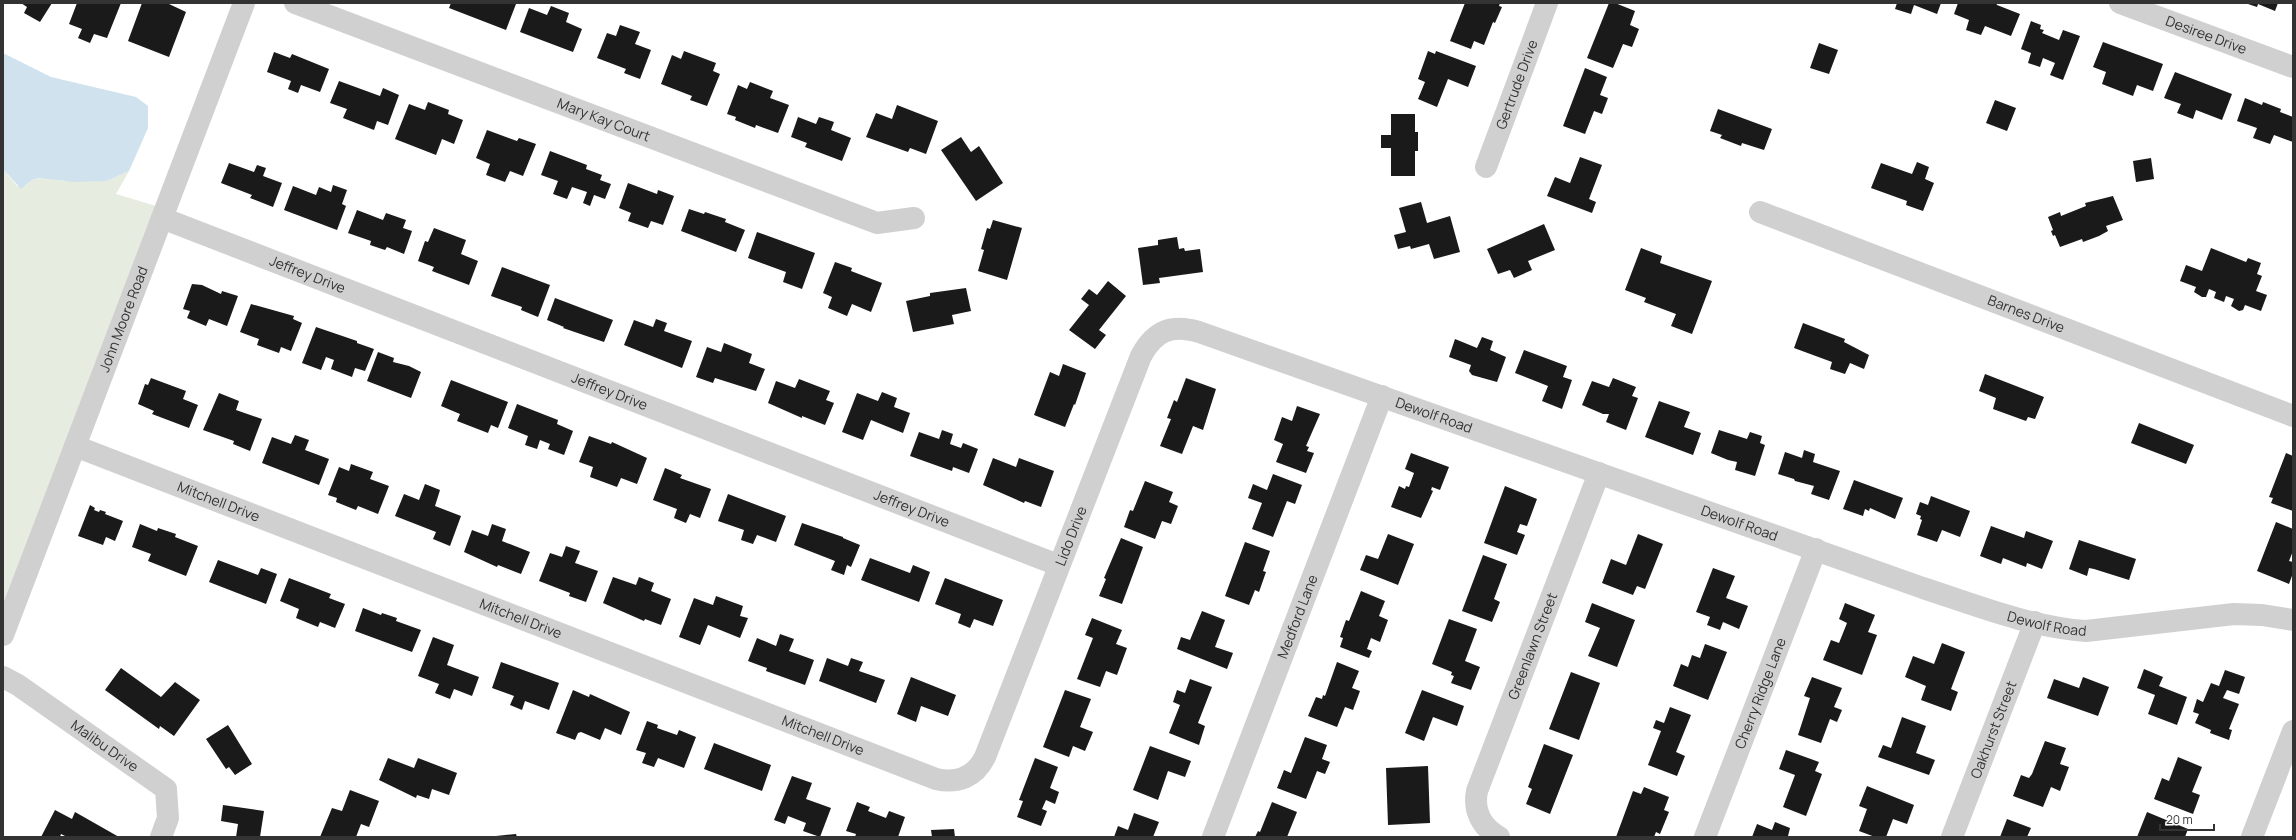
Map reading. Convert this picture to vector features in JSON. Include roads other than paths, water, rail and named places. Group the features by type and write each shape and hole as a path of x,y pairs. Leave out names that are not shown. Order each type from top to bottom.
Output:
{"street":[{"name":"John Moore Road","path":"3,636 244,3"},
{"name":"Mary Kay Court","path":"295,3 877,223 914,218"},
{"name":"Gertrude Drive","path":"1486,167 1547,3"},
{"name":"Desiree Drive","path":"2120,3 2293,67"},
{"name":"Barnes Drive","path":"1760,212 2293,416"},
{"name":"Jeffrey Drive","path":"162,218 1058,565"},
{"name":"Lido Drive","path":"969,777 977,770 986,757 1058,565 1146,346 1159,334 1172,329 1181,328 1199,332"},
{"name":"Dewolf Road","path":"1199,332 1977,606 2035,622 2070,630 2086,631 2234,614 2262,615 2293,620"},
{"name":"Medford Lane","path":"1213,837 1382,396"},
{"name":"Mitchell Drive","path":"75,446 936,779 955,781 969,777"},
{"name":"Greenlawn Street","path":"1499,837 1480,820 1477,810 1477,791 1599,473"},
{"name":"Cherry Ridge Lane","path":"1705,837 1816,549"},
{"name":"Oakhurst Street","path":"1952,837 2035,622"},
{"name":"Malibu Drive","path":"3,677 18,685 166,789 168,818 161,837"},
{"path":"2252,837 2293,731"}],"water":[{"path":"3,53 51,77 136,97 148,106 148,128 129,171 107,181 74,182 40,178 32,180 21,189 3,169"}]}
